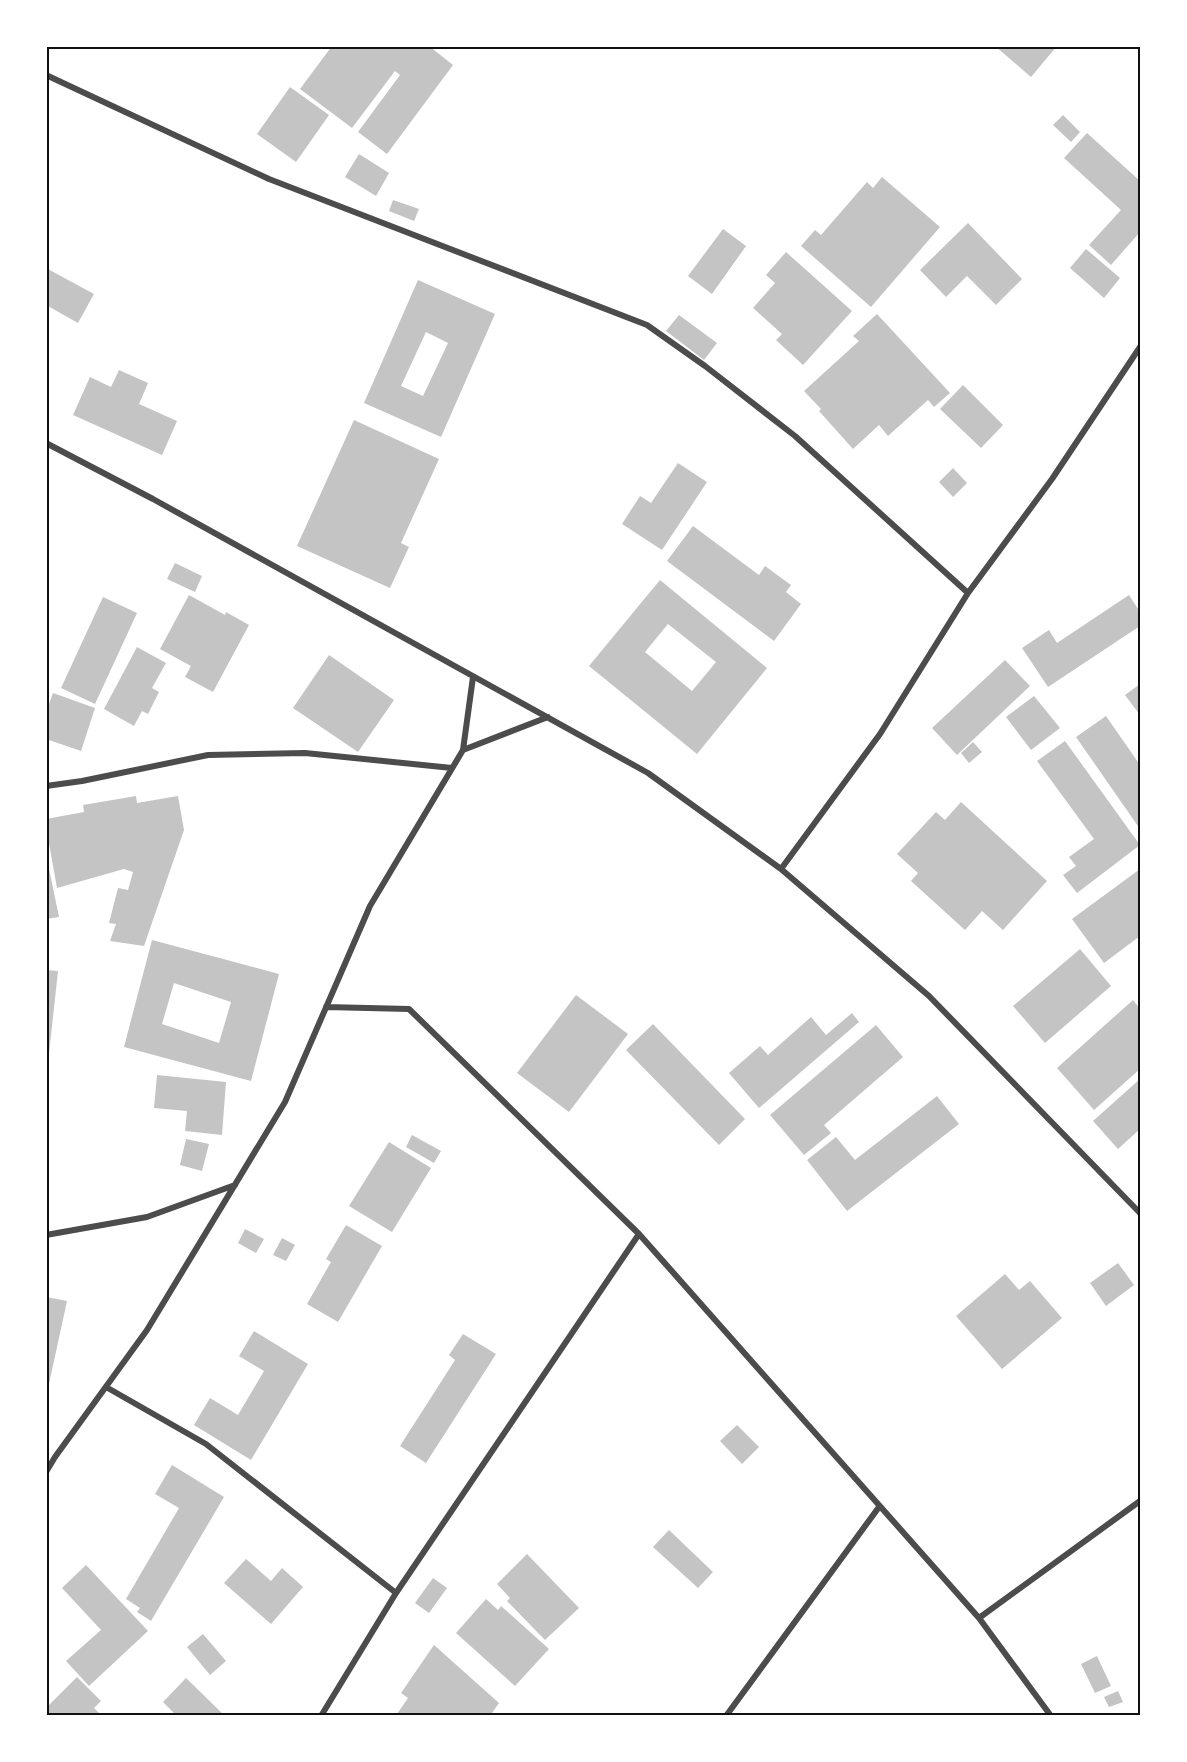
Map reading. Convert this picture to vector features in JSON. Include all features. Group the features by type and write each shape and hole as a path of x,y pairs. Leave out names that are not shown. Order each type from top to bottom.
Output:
{"street":[{"path":"46,75 269,179 647,326 705,366 795,436 968,593"},
{"path":"781,869 880,734 968,593 1052,479 1140,347"},
{"path":"46,443 153,499 648,773 781,869 929,996 1140,1213"},
{"path":"46,1472 147,1330 285,1102 370,906 463,750 473,676"},
{"path":"463,750 548,717"},
{"path":"46,786 82,781 208,755 306,753 452,768"},
{"path":"326,1007 408,1009 639,1234 979,1618 1052,1716"},
{"path":"46,1235 147,1217 235,1185"},
{"path":"321,1716 396,1593 639,1234"},
{"path":"106,1387 206,1444 396,1593"},
{"path":"979,1618 1140,1502"},
{"path":"726,1716 879,1507"}],"building":[{"path":"332,46 429,46 453,65 387,154 358,132 400,75 395,71 352,128 300,89"},
{"path":"995,46 1057,46 1031,77"},
{"path":"290,87 329,115 296,162 257,134"},
{"path":"1063,115 1080,132 1071,142 1053,125"},
{"path":"1087,133 1140,181 1140,232 1111,265 1089,245 1121,210 1064,158"},
{"path":"359,154 389,173 376,196 345,177"},
{"path":"882,177 940,227 871,307 801,246 815,230 821,235 867,182 873,188"},
{"path":"393,200 419,209 414,221 389,211"},
{"path":"968,223 1022,279 996,305 967,276 946,297 920,270"},
{"path":"723,229 746,246 712,294 688,276"},
{"path":"1086,249 1120,278 1104,298 1070,268"},
{"path":"786,252 852,311 803,365 776,340 782,334 753,308 775,283 766,275"},
{"path":"46,268 94,294 78,323 46,305"},
{"path":"418,280 495,314 441,437 364,403","holes":["426,332 448,343 423,396 401,386"]},
{"path":"877,314 950,393 934,407 928,400 888,436 879,425 853,449 804,391 859,341 853,336"},
{"path":"679,315 717,343 704,360 666,331"},
{"path":"119,370 148,383 139,404 177,421 162,455 73,415 90,377 111,387"},
{"path":"963,385 1003,425 981,448 940,409"},
{"path":"354,420 439,459 401,543 409,547 390,588 297,546"},
{"path":"678,463 707,482 662,550 622,524 640,496 651,503"},
{"path":"953,468 967,483 953,497 939,482"},
{"path":"693,526 759,575 765,566 791,585 786,592 801,604 774,641 667,561"},
{"path":"175,563 202,576 195,592 167,579"},
{"path":"660,580 767,668 697,754 589,666","holes":["668,624 716,662 692,691 645,652"]},
{"path":"189,595 249,625 213,692 185,677 191,666 160,649"},
{"path":"1129,595 1140,612 1140,626 1048,687 1022,648 1049,630 1057,643"},
{"path":"103,597 137,613 95,704 61,688"},
{"path":"137,647 166,663 152,688 159,692 148,714 142,711 134,726 104,709"},
{"path":"329,655 394,700 358,752 293,708"},
{"path":"1005,660 1030,686 957,755 932,728"},
{"path":"1140,684 1140,715 1125,695"},
{"path":"53,693 95,708 81,751 46,739 46,712"},
{"path":"1034,696 1060,728 1031,750 1006,717"},
{"path":"1106,716 1140,765 1140,829 1076,737"},
{"path":"1065,741 1140,845 1077,893 1063,875 1076,866 1069,857 1094,839 1037,761"},
{"path":"973,742 982,752 969,763 961,753"},
{"path":"136,796 137,803 178,796 184,830 144,946 110,941 116,924 109,923 118,888 128,890 133,872 124,869 57,888 46,827 46,819 84,812 83,805"},
{"path":"961,802 1047,881 1003,930 982,911 965,930 911,881 918,873 897,854 936,812 945,820"},
{"path":"46,854 59,917 46,919"},
{"path":"1140,869 1140,936 1104,963 1072,919"},
{"path":"152,940 279,974 251,1081 124,1047","holes":["174,983 231,1002 219,1043 162,1024"]},
{"path":"1080,949 1111,986 1045,1043 1013,1006"},
{"path":"46,970 58,971 48,1063 46,1063"},
{"path":"576,995 628,1034 569,1112 517,1073"},
{"path":"1133,1000 1140,1009 1140,1069 1094,1110 1057,1068"},
{"path":"852,1013 859,1022 759,1108 729,1073 760,1046 768,1055 811,1017 826,1035"},
{"path":"653,1024 745,1119 719,1145 626,1050"},
{"path":"876,1025 903,1057 824,1125 831,1133 804,1155 770,1115"},
{"path":"157,1075 226,1082 222,1135 185,1131 187,1111 154,1108"},
{"path":"1140,1079 1140,1129 1118,1149 1093,1121"},
{"path":"937,1096 959,1124 847,1211 807,1160 836,1137 855,1160"},
{"path":"412,1135 441,1151 434,1163 406,1147"},
{"path":"186,1139 209,1144 202,1171 180,1165"},
{"path":"389,1142 431,1168 392,1232 349,1206"},
{"path":"346,1225 382,1246 338,1322 307,1304 331,1262 326,1259"},
{"path":"245,1229 264,1239 256,1253 238,1243"},
{"path":"282,1238 295,1245 286,1261 273,1255"},
{"path":"1118,1263 1134,1285 1106,1306 1090,1283"},
{"path":"1005,1274 1019,1290 1030,1281 1062,1318 1002,1369 956,1316"},
{"path":"46,1297 67,1301 47,1393 46,1393"},
{"path":"254,1331 308,1364 251,1460 194,1425 210,1398 238,1415 264,1371 239,1356"},
{"path":"463,1334 496,1354 426,1463 400,1446 455,1360 449,1355"},
{"path":"737,1425 759,1447 742,1464 720,1441"},
{"path":"172,1465 224,1497 151,1621 137,1612 140,1608 126,1599 179,1508 155,1494"},
{"path":"669,1530 713,1572 698,1588 653,1547"},
{"path":"527,1554 579,1608 545,1640 507,1601 510,1598 497,1584"},
{"path":"246,1559 271,1581 282,1568 303,1587 271,1624 224,1583"},
{"path":"86,1565 148,1631 89,1686 66,1661 101,1630 62,1588"},
{"path":"433,1578 447,1588 429,1613 415,1603"},
{"path":"486,1599 498,1610 501,1606 549,1649 515,1686 456,1633"},
{"path":"203,1634 226,1661 210,1675 187,1647"},
{"path":"434,1645 499,1703 490,1716 398,1716 397,1714 408,1698 401,1693"},
{"path":"1097,1656 1111,1686 1095,1693 1081,1664"},
{"path":"77,1677 101,1701 94,1708 99,1713 97,1716 51,1716 46,1708"},
{"path":"186,1678 225,1716 177,1716 163,1702"},
{"path":"1118,1691 1123,1702 1109,1707 1104,1697"}]}
